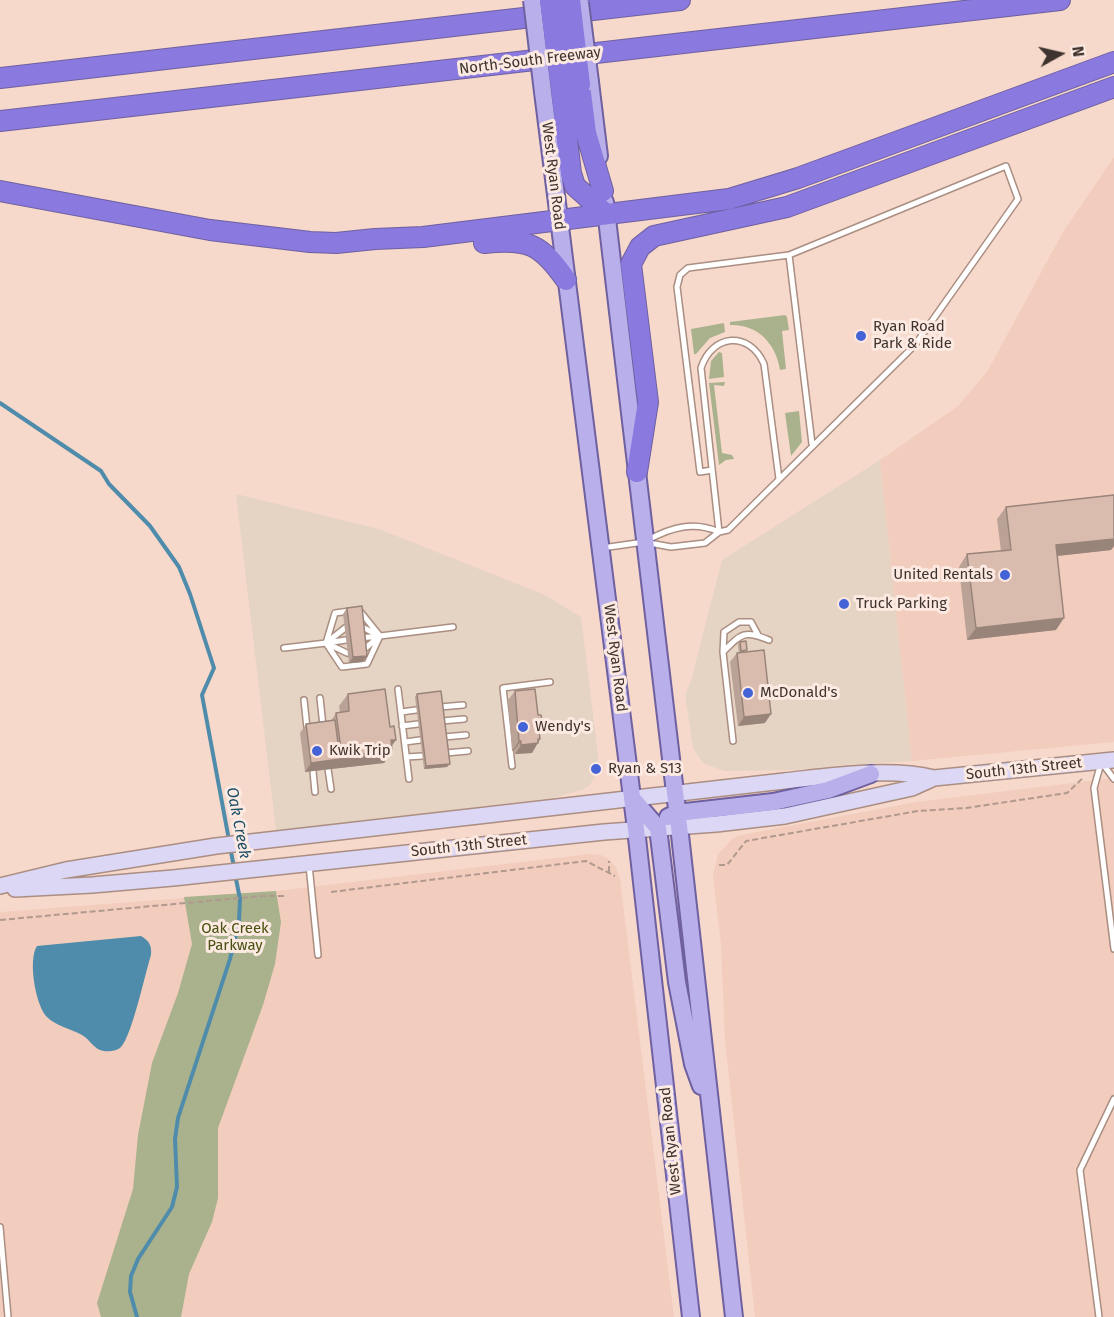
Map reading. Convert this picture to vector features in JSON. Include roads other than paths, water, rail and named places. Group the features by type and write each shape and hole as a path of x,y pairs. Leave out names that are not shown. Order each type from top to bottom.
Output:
{"highway":[{"path":"550,0 568,87 586,133 603,191"},
{"path":"570,0 568,87 571,174 575,186 606,214"},
{"path":"0,78 680,0"},
{"name":"North-South Freeway","path":"0,121 1060,0"},
{"path":"0,191 210,230 310,242 336,243 423,237 729,199 798,178 1114,62"},
{"path":"637,472 648,402 631,264 640,247 654,236 787,207 1114,87"},
{"path":"336,243 375,251 424,249 506,240 521,242 539,249 553,261 567,280"}],"main road":[{"name":"West Ryan Road","path":"532,0 568,87"},
{"name":"West Ryan Road","path":"580,0 568,87 559,221 636,829 691,1317"},
{"path":"603,191 675,794 734,1317"},
{"path":"636,829 828,790 871,774"},
{"path":"632,798 656,824 677,982 693,1064 710,1110"}],"street":[{"name":"South 13th Street","path":"0,887 66,870 245,842 825,776 912,773 934,778 1108,761"},
{"name":"South 13th Street","path":"678,820 785,816 912,788 934,778"},
{"name":"South 13th Street","path":"0,887 92,885 636,829"}],"lane":[{"path":"600,548 644,542 671,547 705,543 719,532 728,530 812,444 915,345 1018,199 1006,166 789,255 688,268 680,275 677,287 700,472 712,470"},
{"path":"789,255 812,444"},
{"path":"719,532 701,368 705,356 721,343 737,340 760,355 764,364 779,479"},
{"path":"644,542 668,530 704,526 719,532"},
{"path":"326,643 335,613 359,610 380,636"},
{"path":"733,741 723,652 724,632 739,622 751,622 759,636"},
{"path":"359,626 380,636"},
{"path":"360,638 453,627"},
{"path":"326,643 345,628"},
{"path":"723,652 738,637 752,633 769,640"},
{"path":"326,643 342,667 367,664 380,636"},
{"path":"362,651 380,636"},
{"path":"284,648 346,640"},
{"path":"326,643 348,652"},
{"path":"512,766 503,688 550,682"},
{"path":"398,689 409,779"},
{"path":"320,698 324,730"},
{"path":"304,700 308,732"},
{"path":"440,707 463,705"},
{"path":"401,712 416,710"},
{"path":"442,722 464,719"},
{"path":"402,726 418,724"},
{"path":"444,737 466,735"},
{"path":"405,742 420,740"},
{"path":"446,753 468,751"},
{"path":"406,758 422,756"},
{"path":"1108,761 1114,779"},
{"path":"1108,761 1094,788 1114,949"},
{"path":"328,769 331,789"},
{"path":"312,771 315,792"},
{"path":"309,863 318,955"},
{"path":"1099,1317 1080,1170 1114,1099"},
{"path":"0,1227 8,1317"}],"water":[{"path":"141,936 149,944 151,955 134,1018 121,1047 111,1051 100,1050 82,1035 46,1016 42,1010 34,981 33,961 37,946"}],"waterway":[{"name":"Oak Creek","path":"0,403 101,471 109,484 150,526 179,567 214,668 202,695 229,840"},
{"name":"Oak Creek","path":"230,847 234,867"},
{"name":"Oak Creek","path":"137,1317 130,1292 131,1276 138,1259 172,1207 177,1187 175,1139 178,1118 230,959 239,922 240,899 235,874"}],"place":[{"name":"Ryan Road Park & Ride","path":"861,336"},
{"name":"United Rentals","path":"1005,575"},
{"name":"Truck Parking","path":"844,604"},
{"name":"McDonald's","path":"748,693"},
{"name":"Wendy's","path":"523,727"},
{"name":"Kwik Trip","path":"317,751"},
{"name":"Ryan & S13","path":"596,769"}],"park label":[{"name":"Oak Creek Parkway","path":"235,938"}]}
